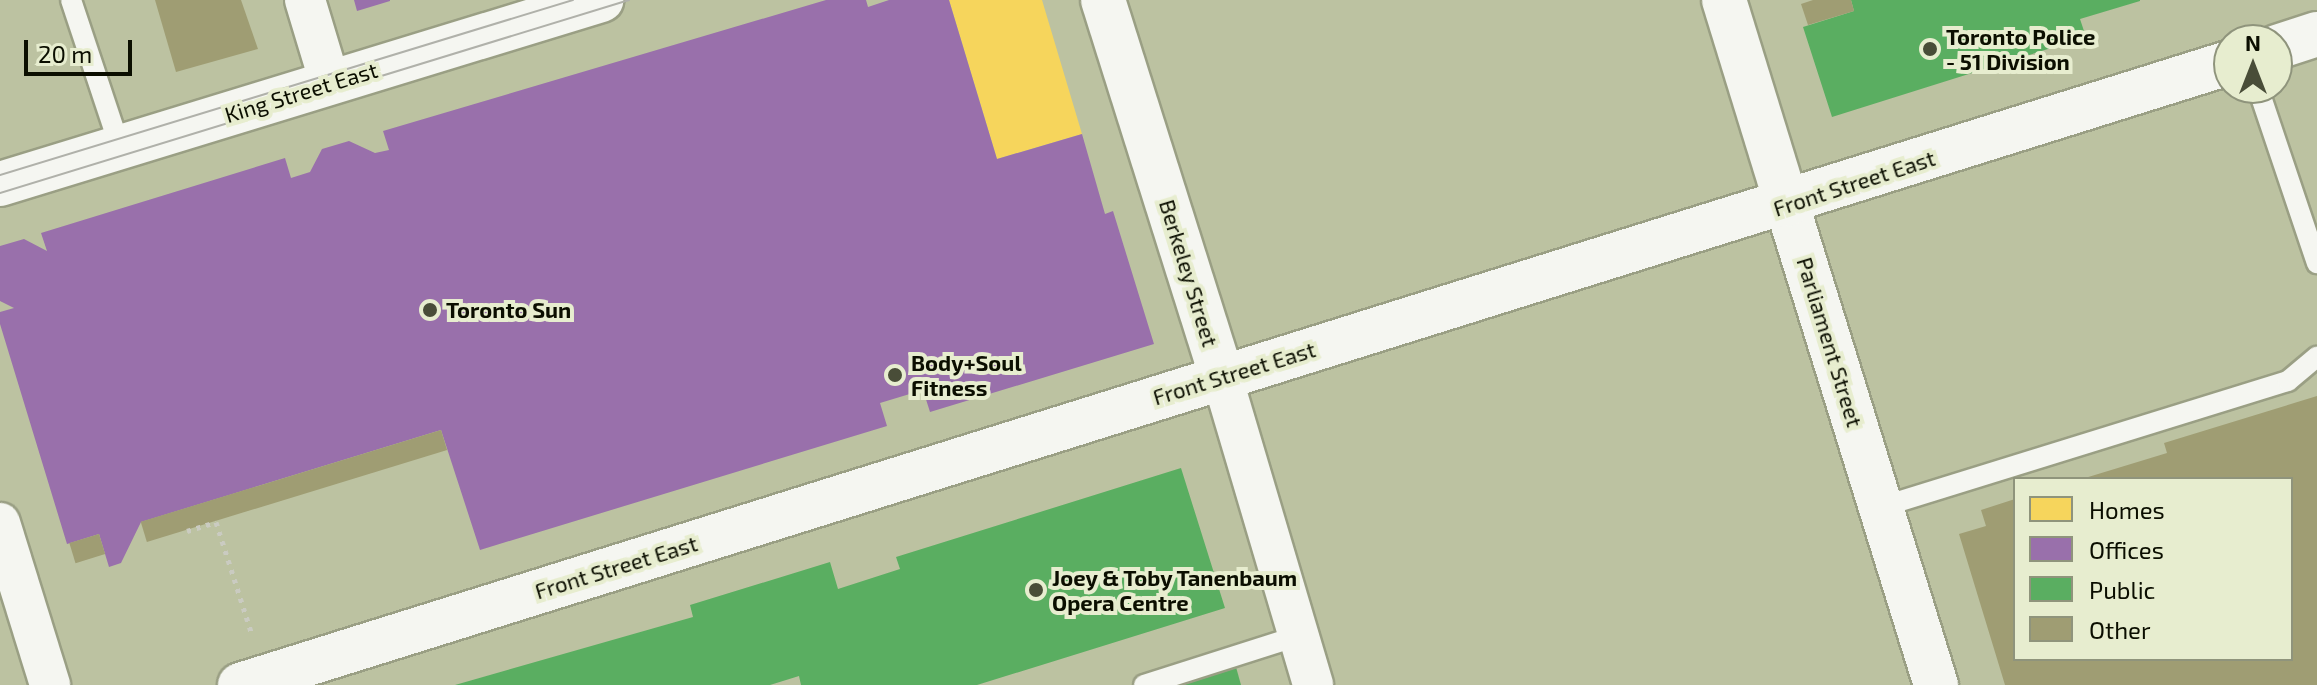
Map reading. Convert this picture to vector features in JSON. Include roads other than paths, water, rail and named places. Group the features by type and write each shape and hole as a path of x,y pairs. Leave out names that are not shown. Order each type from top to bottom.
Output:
{"main road":[{"name":"King Street East","path":"0,184 601,0"},
{"name":"Berkeley Street","path":"1103,0 1222,377"},
{"name":"Parliament Street","path":"1724,0 1936,685"},
{"path":"2293,42 2317,34"},
{"name":"Front Street East","path":"240,685 1222,377 1787,205 2213,68"}],"street":[{"path":"305,0 330,83"},
{"name":"Berkeley Street","path":"1222,377 1313,685"},
{"path":"0,523 50,685"}],"lane":[{"path":"71,0 120,147"},
{"path":"2263,104 2317,263"},
{"path":"1881,507 2288,381 2317,357"},
{"path":"1144,685 1298,636"}],"tram line":[{"path":"0,175 573,0"},
{"path":"0,193 629,0"}],"place":[{"name":"Toronto Police - 51 Division","path":"1930,49"},
{"name":"Toronto Sun","path":"430,310"},
{"name":"Body+Soul Fitness","path":"895,375"},
{"name":"Joey & Toby Tanenbaum Opera Centre","path":"1036,590"}]}
